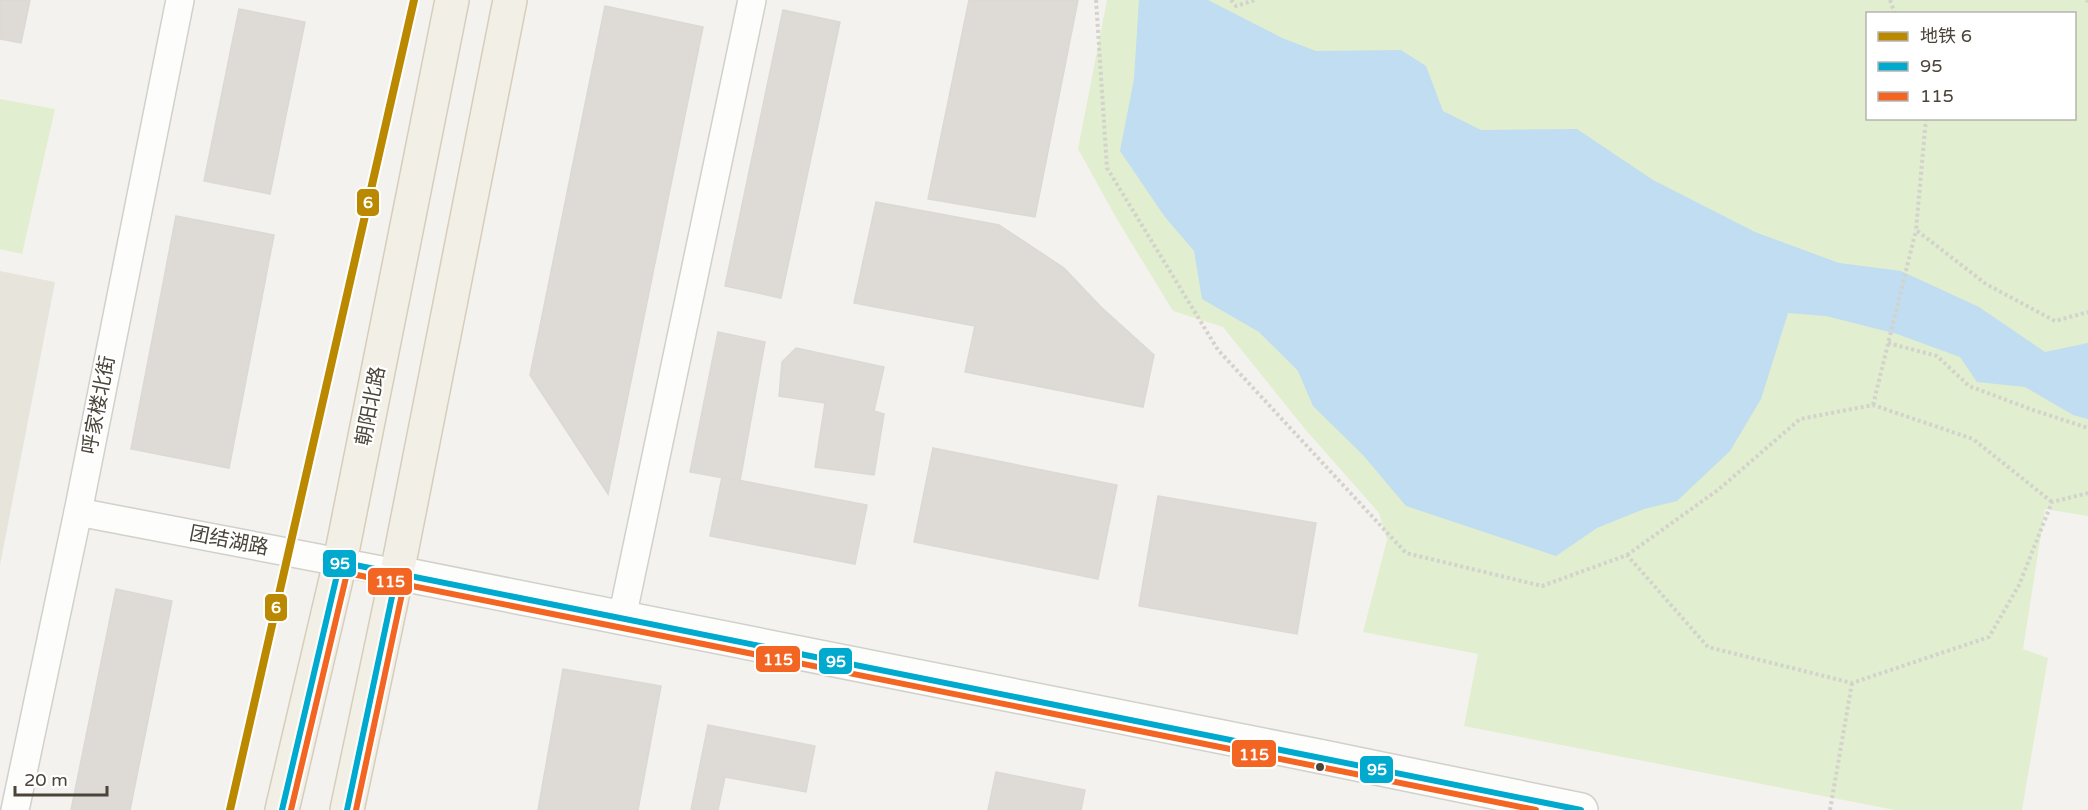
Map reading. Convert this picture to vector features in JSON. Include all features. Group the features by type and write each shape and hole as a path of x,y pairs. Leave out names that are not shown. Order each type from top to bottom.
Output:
{"main road":[{"name":"朝阳北路","path":"282,810 340,562 452,0"},
{"path":"347,810 398,573 510,0"}],"street":[{"name":"呼家楼北街","path":"15,810 78,512 180,0"},
{"path":"622,618 752,0"},
{"name":"团结湖路","path":"78,512 1312,754 1512,804 1581,810"}],"path":[{"path":"1096,0 1107,168 1218,350 1406,553 1542,586 1627,555 1718,490 1800,418 1873,405 1973,439 2052,502"},
{"path":"1231,0 1236,6 1255,0"},
{"path":"1873,405 1916,230 1926,120"},
{"path":"1916,230 1986,284 2055,321 2088,312"},
{"path":"1888,342 1937,356 1969,386 2088,428"},
{"path":"2052,502 2088,493"},
{"path":"1627,555 1708,647 1852,683 1989,637 2019,585 2052,502"},
{"path":"1830,810 1852,683"}],"shaded area":[{"path":"0,271 55,282 0,565"}],"green space":[{"path":"1107,0 2088,0 2088,516 2045,509 2023,649 2048,658 2022,810 1895,810 1464,726 1478,654 1363,632 1387,540 1379,513 1305,429 1223,327 1173,311 1118,221 1078,149"},
{"path":"0,99 55,109 22,254 0,249"}],"water":[{"path":"1139,0 1208,0 1282,38 1316,51 1401,50 1426,66 1443,111 1481,130 1577,129 1653,180 1755,232 1839,263 1901,271 1979,307 2045,352 2088,343 2088,419 2073,415 2025,387 1977,382 1960,357 1897,334 1826,316 1788,313 1761,399 1730,451 1677,501 1644,509 1597,528 1556,556 1406,506 1363,455 1313,406 1298,371 1259,332 1202,299 1194,251 1165,217 1120,151 1134,79"}],"building":[{"path":"0,0 30,0 21,43 0,39"},
{"path":"969,0 1078,0 1035,217 928,199"},
{"path":"605,6 703,27 608,494 530,375"},
{"path":"239,9 305,22 270,194 204,181"},
{"path":"783,10 840,22 781,298 725,286"},
{"path":"876,202 999,225 1064,268 1101,307 1154,355 1143,407 965,372 975,326 854,303"},
{"path":"176,216 274,235 229,468 131,449"},
{"path":"718,332 765,342 740,481 690,472"},
{"path":"796,348 884,367 874,411 884,414 874,475 815,467 825,403 779,396 782,362"},
{"path":"933,448 1117,485 1098,579 914,542"},
{"path":"722,477 867,505 855,564 710,536"},
{"path":"1158,496 1316,523 1297,634 1139,606"},
{"path":"116,589 172,601 130,810 71,810"},
{"path":"563,669 661,686 638,810 538,810"},
{"path":"708,725 815,746 806,792 725,777 718,810 691,810"},
{"path":"996,772 1085,790 1081,810 988,810"}],"metro line":[{"name":"6","path":"230,810 414,0"}],"transit line":[{"name":"95","path":"282,810 340,562 1581,810"},
{"name":"115","path":"291,810 347,573 1536,810"},
{"name":"95","path":"347,810 397,573"},
{"name":"115","path":"356,810 406,575"}]}
